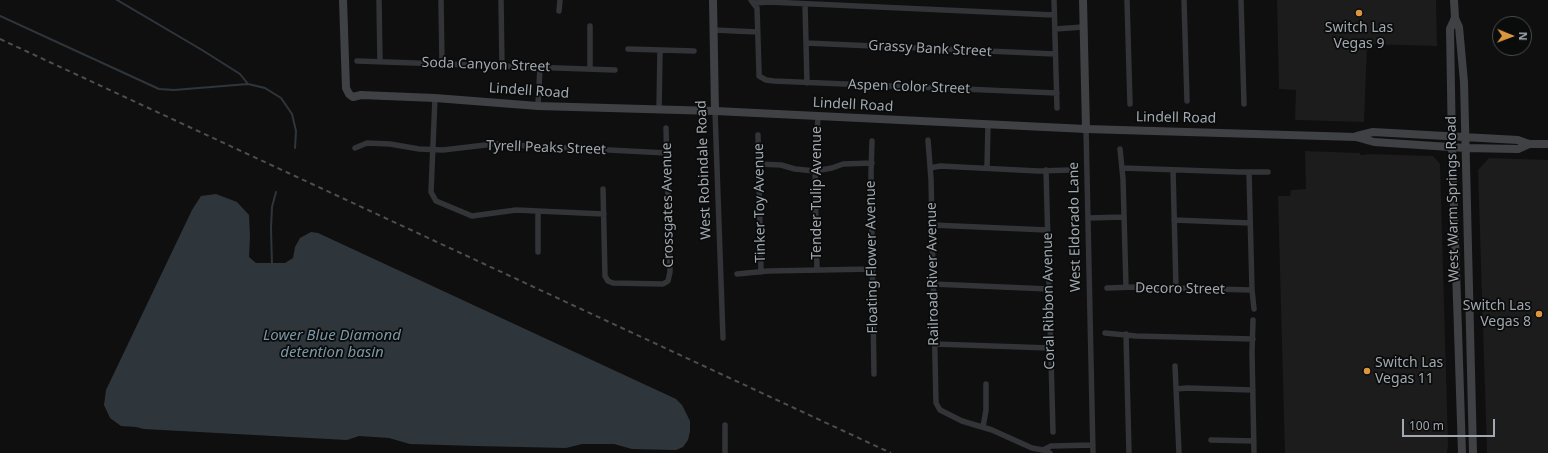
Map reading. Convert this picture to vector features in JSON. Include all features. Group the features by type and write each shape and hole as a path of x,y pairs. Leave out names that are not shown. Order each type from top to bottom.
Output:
{"street":[{"name":"Lindell Road","path":"343,0 346,88 349,94 354,97 360,95 435,98 538,106 715,111 1086,129 1356,137 1374,142 1465,148 1518,149 1529,144"},
{"path":"379,0 380,62"},
{"path":"441,0 442,64"},
{"path":"501,0 502,66"},
{"path":"559,11 560,0"},
{"name":"West Robindale Road","path":"713,0 715,111 723,338"},
{"path":"1054,0 1057,108"},
{"name":"West Eldorado Lane","path":"1083,0 1093,453"},
{"path":"1127,0 1130,104"},
{"path":"1184,0 1187,101"},
{"path":"1241,0 1244,104"},
{"name":"West Warm Springs Road","path":"1454,0 1454,18 1450,29 1452,147 1462,453"},
{"path":"714,30 758,32 757,8 753,2"},
{"path":"753,2 1054,15"},
{"path":"805,4 807,83"},
{"name":"West Warm Springs Road","path":"1454,18 1459,27 1464,82 1473,453"},
{"path":"590,26 590,69"},
{"path":"1055,29 1083,27"},
{"name":"Aspen Color Street","path":"758,32 760,76 762,78 774,81 1057,93"},
{"name":"Grassy Bank Street","path":"806,43 1055,54"},
{"path":"628,49 694,52"},
{"path":"659,110 660,50"},
{"name":"Soda Canyon Street","path":"357,61 615,70"},
{"path":"538,106 540,67"},
{"path":"435,98 431,192 432,197 436,201 472,216 507,211 604,214 604,189"},
{"name":"Tender Tulip Avenue","path":"817,270 816,171 818,116"},
{"path":"987,168 988,124"},
{"name":"Crossgates Avenue","path":"604,214 605,276 608,281 613,283 663,284 668,281 670,272 666,128"},
{"name":"Lindell Road","path":"1356,137 1373,132 1518,140 1529,144 1548,144"},
{"name":"Tinker Toy Avenue","path":"758,135 761,272"},
{"name":"Railroad River Avenue","path":"928,140 932,225 936,403 937,408 946,414 962,421 983,427"},
{"name":"Floating Flower Avenue","path":"872,141 874,374"},
{"name":"Tyrell Peaks Street","path":"355,148 367,143 379,143 419,149 452,150 494,144 667,153"},
{"path":"1120,148 1126,287"},
{"path":"759,164 781,165 795,169 816,171 850,163 872,163"},
{"path":"930,168 940,166 1071,170"},
{"path":"1122,168 1268,172"},
{"name":"Coral Ribbon Avenue","path":"1046,170 1053,432"},
{"path":"1173,170 1176,288"},
{"path":"1249,172 1252,290 1254,309"},
{"path":"538,211 538,252"},
{"path":"1088,218 1124,217"},
{"path":"1174,220 1250,223"},
{"path":"932,225 1047,230"},
{"path":"737,274 873,269"},
{"path":"933,284 1049,289"},
{"name":"Decoro Street","path":"1108,288 1126,287 1252,290"},
{"path":"1253,320 1254,453"},
{"path":"1105,333 1253,339"},
{"path":"1126,334 1129,453"},
{"path":"934,344 1050,348"},
{"path":"1175,366 1179,453"},
{"path":"986,384 986,410 983,427 1032,448 1050,453"},
{"path":"1176,389 1253,390"},
{"path":"725,426 725,453"},
{"path":"1211,440 1254,441"},
{"path":"1043,450 1051,446 1093,445"}],"shaded area":[{"path":"1277,0 1436,0 1437,46 1367,44 1364,122 1295,120 1296,90 1279,89"},
{"path":"1305,151 1360,153 1360,155 1433,156 1440,164 1448,444 1447,453 1285,453 1278,196 1290,196 1291,190 1306,189"},
{"path":"1489,158 1548,160 1548,453 1487,453 1478,170"}],"water":[{"name":"Lower Blue Diamond detention basin","path":"216,194 237,202 249,215 249,257 256,263 285,263 293,258 295,247 300,238 311,232 318,233 676,399 682,405 690,421 688,440 683,447 676,450 632,449 614,444 582,444 566,448 477,446 410,444 389,438 359,436 347,440 144,429 121,426 110,418 104,405 106,390 192,210 201,196"}],"waterway":[{"path":"117,0 240,74 248,84"},
{"path":"0,16 159,89 174,90 248,84 265,88 281,98 292,114 296,131 295,148"},
{"path":"272,266 272,207 276,192"}],"railway":[{"path":"0,39 891,453"}],"place":[{"name":"Switch Las Vegas 9","path":"1359,13"},
{"name":"Switch Las Vegas 8","path":"1539,314"},
{"name":"Switch Las Vegas 11","path":"1367,371"}]}
